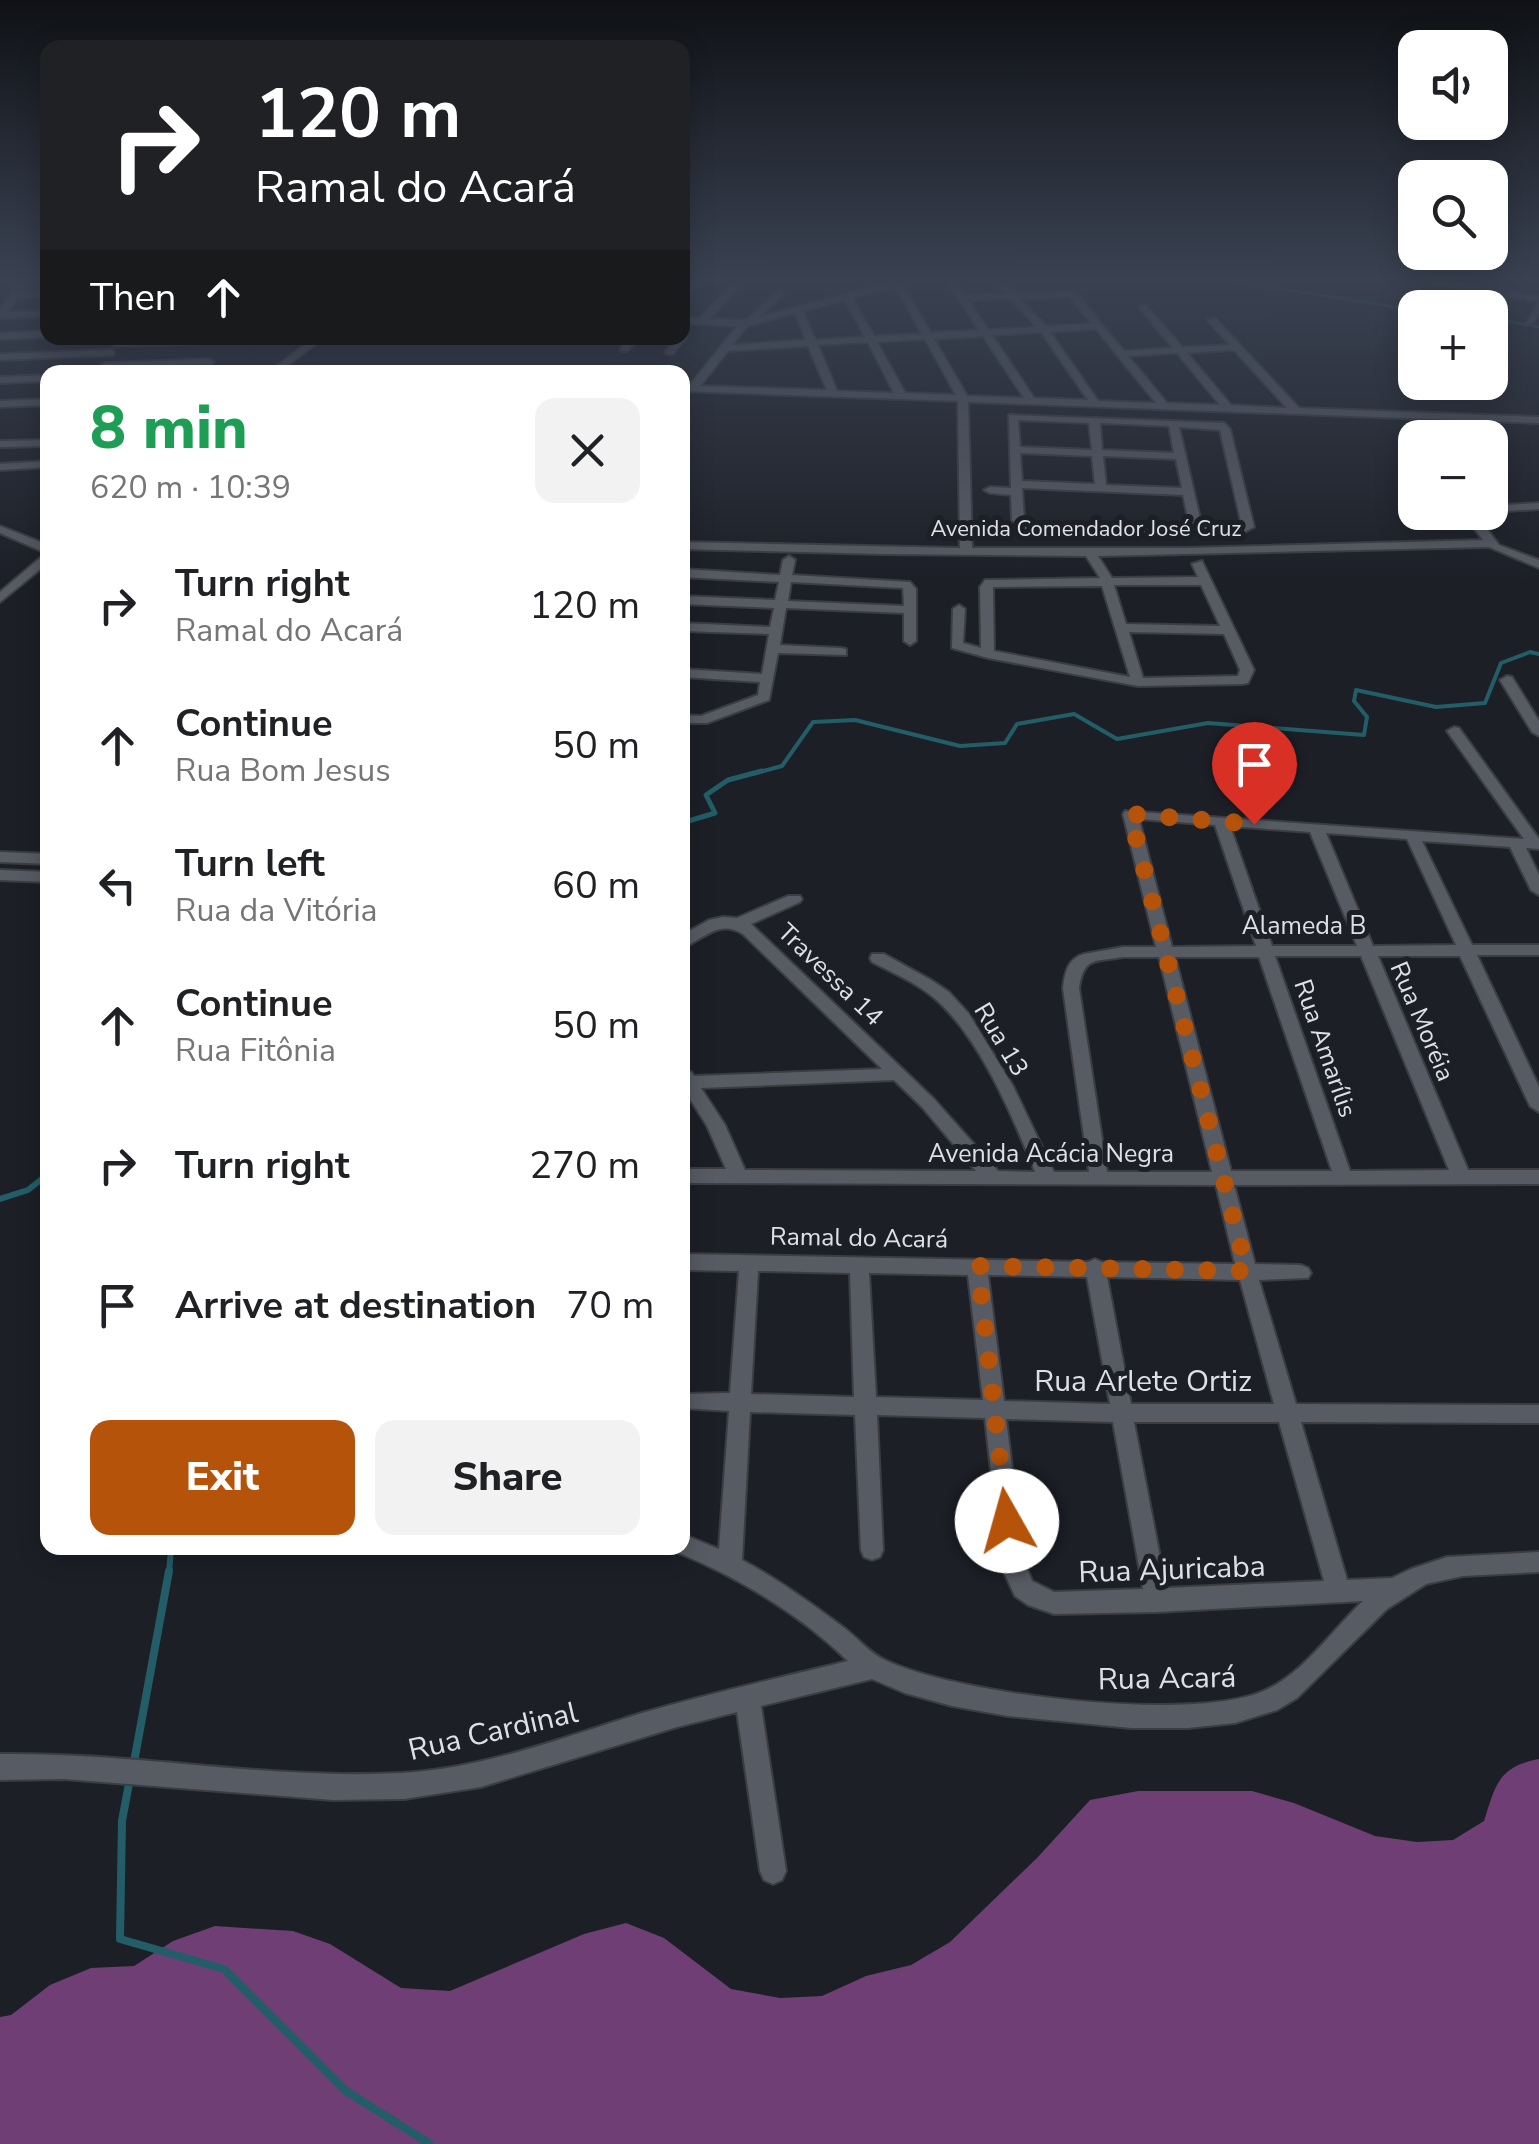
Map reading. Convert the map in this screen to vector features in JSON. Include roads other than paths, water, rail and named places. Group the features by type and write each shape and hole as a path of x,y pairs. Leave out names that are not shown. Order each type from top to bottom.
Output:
{"street":[{"path":"828,381 833,394"},
{"path":"894,381 901,396"},
{"path":"954,381 964,398 966,547"},
{"path":"1018,381 1031,401"},
{"path":"1080,381 1095,403"},
{"path":"1144,381 1164,406"},
{"path":"1204,381 1228,408"},
{"path":"1268,381 1296,411"},
{"path":"690,388 1539,423"},
{"path":"0,404 40,402"},
{"path":"999,416 1216,425 1225,430 1248,527 1116,540 1026,530 1018,524 1013,417"},
{"path":"1249,416 1539,423"},
{"path":"1094,420 1102,488"},
{"path":"1174,423 1197,531"},
{"path":"0,444 40,442"},
{"path":"1015,450 1180,456"},
{"path":"0,467 40,464"},
{"path":"990,490 1102,488 1187,492"},
{"path":"1485,538 1481,520 1496,510 1539,506"},
{"path":"0,529 40,549"},
{"name":"Avenida Comendador José Cruz","path":"690,535 1088,552 1116,540 1360,543 1485,538 1510,555 1539,564"},
{"name":"Avenida Comendador José Cruz","path":"690,545 867,551 1140,536 1360,543 1485,538"},
{"path":"1106,581 1114,572 1116,540"},
{"path":"714,546 719,552 789,560 859,557 867,551"},
{"path":"1088,552 1102,567 1138,682"},
{"path":"0,598 40,560"},
{"path":"690,719 702,720 764,697 789,560"},
{"path":"959,609 958,648 1138,682 1214,684 1246,677 1247,670 1198,564"},
{"path":"690,573 898,582 910,588 910,641"},
{"path":"988,654 986,587 990,583 1204,581"},
{"path":"690,600 910,610"},
{"path":"690,627 776,631"},
{"path":"1121,628 1226,630"},
{"path":"773,649 841,652"},
{"path":"690,674 768,678"},
{"path":"1507,680 1539,732"},
{"path":"1454,732 1537,845"},
{"path":"1395,1589 1338,1590 1247,1271 1130,814 1537,845"},
{"name":"Rua Amarílis","path":"1222,822 1343,1177"},
{"name":"Rua Moréia","path":"1317,830 1461,1176"},
{"path":"1413,837 1539,1106"},
{"path":"1516,844 1539,890"},
{"path":"0,858 40,860"},
{"path":"0,875 40,877"},
{"path":"690,939 794,899"},
{"name":"Travessa 14","path":"731,921 899,1074 993,1178"},
{"name":"Alameda B","path":"1099,1180 1071,988 1074,969 1084,959 1097,954 1164,951 1539,950"},
{"name":"Rua 13","path":"878,958 937,992 956,1010 1021,1119 1047,1178"},
{"path":"690,1078 899,1074"},
{"path":"690,1083 729,1150 738,1176"},
{"name":"Avenida Acácia Negra","path":"690,1176 1099,1180 1539,1177"},
{"name":"Ramal do Acará","path":"690,1262 1247,1271"},
{"path":"730,1562 750,1264"},
{"path":"859,1264 872,1550"},
{"path":"978,1266 994,1409"},
{"path":"1096,1267 1158,1600"},
{"path":"1247,1271 1301,1273"},
{"name":"Rua Arlete Ortiz","path":"690,1401 1123,1412 1539,1414"},
{"name":"Rua Ajuricaba","path":"994,1409 1015,1581 1030,1596 1054,1603 1338,1590"},
{"name":"Rua Acará","path":"690,1547 730,1562 872,1667 938,1692 978,1701 1102,1712 1225,1714 1251,1709 1288,1689 1395,1589 1419,1575 1450,1568 1539,1562"},
{"name":"Rua Cardinal","path":"0,1767 64,1766 332,1787 404,1786 481,1774 747,1698 872,1667"},
{"path":"747,1698 773,1870"}],"waterway":[{"path":"752,774 782,766 813,722 855,720 960,746 1005,743 1017,724 1074,714 1117,739 1208,723 1364,735 1367,717 1354,701 1356,690 1436,707 1485,703 1501,663 1530,652 1539,654"},
{"path":"690,821 715,813 706,795 728,780 762,771"},
{"path":"0,1199 28,1190 40,1180"},
{"path":"169,1574 170,1555"},
{"path":"134,1762 169,1571"},
{"path":"130,1778 122,1821 120,1939 224,1969 346,2091 430,2144"}]}
